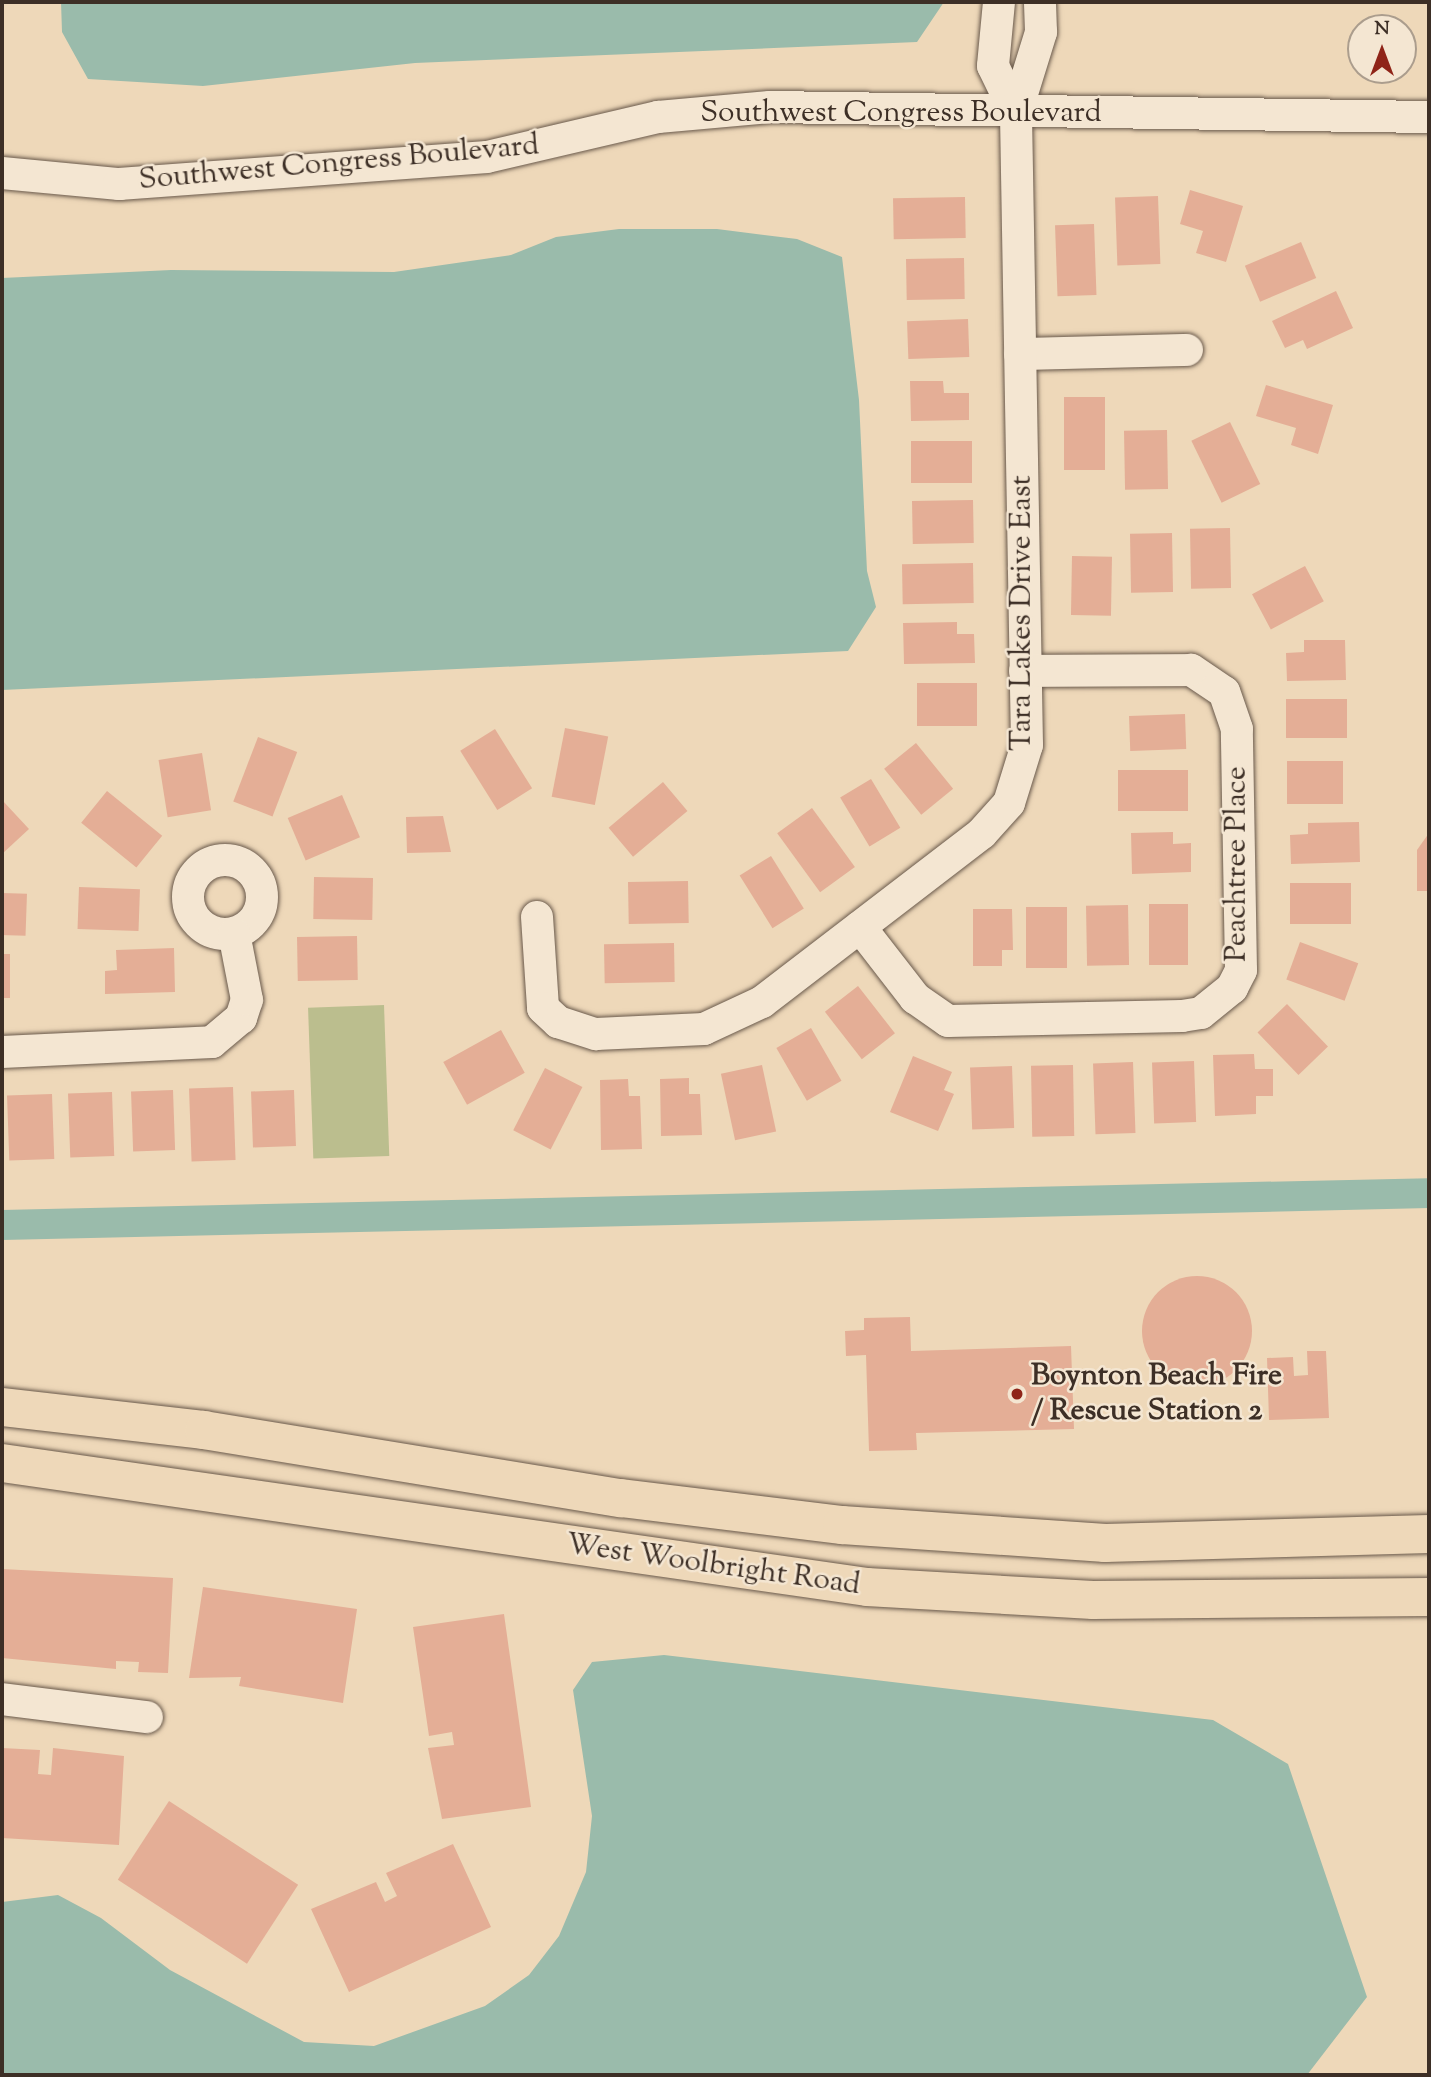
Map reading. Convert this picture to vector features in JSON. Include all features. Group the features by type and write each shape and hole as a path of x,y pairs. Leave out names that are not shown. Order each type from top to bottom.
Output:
{"main road":[{"name":"West Woolbright Road","path":"2,1407 204,1430 621,1498 855,1526 1105,1543 1429,1534"},
{"name":"West Woolbright Road","path":"2,1463 867,1587 1093,1600 1429,1597"}],"street":[{"name":"Tara Lakes Drive East","path":"999,2 993,66 1016,113"},
{"name":"Tara Lakes Drive East","path":"537,917 543,1008 576,1031 596,1034 726,1023 860,927 982,833 1009,803 1024,765 1025,671 1016,113 1041,32 1040,2"},
{"name":"Southwest Congress Boulevard","path":"2,173 119,184 487,157 702,110 1429,117"},
{"path":"1020,354 1187,350"},
{"name":"Peachtree Place","path":"860,927 915,998 948,1021 1182,1016 1201,1013 1232,988 1241,970 1237,729 1224,692 1191,670 1025,671"},
{"path":"2,1052 193,1046 228,1032 247,1000 234,933"},
{"path":"2,1699 147,1717"}],"green space":[{"path":"384,1005 389,1156 313,1159 308,1008"}],"shaded area":[{"path":"61,2 944,2 917,42 415,63 203,86 88,79 62,32"},
{"path":"619,229 717,229 797,239 842,257 859,400 867,571 876,607 848,651 2,690 2,278 171,270 394,272 511,255 556,237"},
{"path":"664,1655 1213,1720 1288,1764 1367,1997 1307,2075 2,2075 2,1902 58,1895 101,1918 170,1970 304,2042 374,2046 485,2006 529,1975 559,1936 586,1872 592,1816 573,1690 592,1662"}],"building":[{"path":"1190,190 1243,206 1226,262 1196,253 1203,231 1180,224"},
{"path":"1158,196 1160,264 1117,265 1115,198"},
{"path":"965,197 966,238 894,239 893,198"},
{"path":"1094,224 1096,295 1058,296 1055,225"},
{"path":"1301,242 1316,278 1260,302 1245,266"},
{"path":"964,258 965,299 907,300 906,259"},
{"path":"1336,291 1353,328 1307,349 1303,340 1285,348 1272,321"},
{"path":"968,319 969,357 908,359 907,321"},
{"path":"910,381 943,381 944,393 969,393 969,420 911,421"},
{"path":"1266,385 1333,405 1318,454 1291,445 1296,428 1256,416"},
{"path":"1064,397 1105,397 1105,470 1064,470"},
{"path":"1230,422 1260,484 1222,503 1191,441"},
{"path":"1167,430 1168,489 1125,490 1124,431"},
{"path":"911,441 972,441 972,483 911,483"},
{"path":"973,500 974,543 913,544 912,501"},
{"path":"1230,528 1231,588 1191,589 1190,529"},
{"path":"1172,533 1173,592 1131,593 1130,534"},
{"path":"1072,556 1112,557 1111,616 1071,615"},
{"path":"973,563 974,603 903,604 902,564"},
{"path":"1305,566 1324,601 1271,629 1252,594"},
{"path":"957,622 957,634 974,634 975,663 904,664 903,623"},
{"path":"1304,640 1345,640 1346,680 1287,681 1286,653 1304,652"},
{"path":"917,683 977,683 977,726 917,726"},
{"path":"1286,699 1347,699 1347,738 1286,738"},
{"path":"1185,714 1186,749 1130,751 1129,716"},
{"path":"565,728 608,736 595,805 552,797"},
{"path":"495,729 532,788 497,810 460,751"},
{"path":"258,737 297,752 272,816 233,801"},
{"path":"916,743 953,789 921,815 884,769"},
{"path":"202,753 211,810 168,817 159,760"},
{"path":"1287,761 1343,761 1343,804 1287,804"},
{"path":"1118,770 1188,770 1188,811 1118,811"},
{"path":"871,779 900,828 869,846 840,798"},
{"path":"663,782 687,811 633,857 609,828"},
{"path":"107,791 162,836 136,868 81,823"},
{"path":"342,795 360,837 306,860 288,818"},
{"path":"2,800 29,829 2,854"},
{"path":"812,808 855,867 820,892 777,833"},
{"path":"443,816 451,852 407,853 406,817"},
{"path":"1359,822 1360,862 1291,864 1290,835 1308,834 1308,823"},
{"path":"1173,832 1173,844 1191,843 1191,872 1132,874 1131,833"},
{"path":"1429,833 1429,891 1417,891 1417,850"},
{"path":"771,856 804,909 772,928 740,876"},
{"path":"314,877 373,878 372,920 313,919"},
{"path":"688,881 689,923 629,924 628,882"},
{"path":"1290,883 1351,883 1351,924 1290,924"},
{"path":"79,887 140,889 138,931 78,929"},
{"path":"2,893 27,894 26,936 2,935"},
{"path":"1149,904 1188,904 1188,965 1149,965"},
{"path":"1128,905 1129,965 1087,966 1086,906"},
{"path":"1026,907 1067,907 1067,968 1026,968"},
{"path":"973,909 1012,909 1013,950 1002,950 1002,966 973,966"},
{"path":"357,936 358,980 298,981 297,937"},
{"path":"1300,942 1358,963 1345,1001 1286,980"},
{"path":"674,943 675,982 605,983 604,944"},
{"path":"174,948 175,992 105,994 105,971 117,970 116,950"},
{"path":"2,954 10,954 10,998 2,998"},
{"path":"858,986 895,1033 862,1059 825,1012"},
{"path":"1287,1004 1328,1046 1298,1075 1258,1032"},
{"path":"811,1028 842,1081 807,1101 776,1048"},
{"path":"501,1030 525,1073 467,1105 443,1062"},
{"path":"1254,1054 1255,1069 1273,1069 1273,1096 1256,1096 1256,1114 1215,1116 1213,1055"},
{"path":"913,1056 952,1072 944,1090 954,1094 938,1131 890,1112"},
{"path":"1194,1061 1196,1122 1154,1123 1152,1062"},
{"path":"1133,1062 1135,1133 1096,1134 1093,1063"},
{"path":"762,1065 776,1132 735,1140 721,1074"},
{"path":"1073,1065 1074,1136 1032,1137 1031,1066"},
{"path":"1012,1066 1014,1128 972,1129 970,1067"},
{"path":"545,1068 582,1087 551,1149 513,1130"},
{"path":"689,1078 689,1094 700,1094 702,1135 661,1136 660,1079"},
{"path":"628,1079 629,1096 640,1096 642,1149 601,1150 600,1080"},
{"path":"233,1087 236,1160 192,1161 189,1089"},
{"path":"173,1090 175,1150 133,1151 131,1091"},
{"path":"294,1090 296,1146 253,1147 251,1092"},
{"path":"112,1092 114,1156 70,1157 68,1094"},
{"path":"52,1094 54,1159 9,1161 7,1096"},
{"path":"1197,1276 1218,1280 1236,1292 1248,1310 1252,1331 1248,1352 1236,1370 1218,1382 1197,1386 1176,1382 1158,1370 1146,1352 1142,1331 1146,1310 1158,1292 1176,1280"},
{"path":"910,1317 911,1351 1071,1346 1074,1429 916,1433 917,1450 869,1451 866,1355 846,1356 845,1331 864,1330 864,1318"},
{"path":"1307,1351 1326,1351 1329,1418 1269,1420 1267,1358 1293,1357 1294,1376 1308,1375"},
{"path":"2,1569 173,1578 168,1673 138,1672 139,1662 116,1661 116,1669 2,1658"},
{"path":"203,1587 357,1609 343,1703 239,1686 241,1677 189,1678"},
{"path":"504,1614 531,1807 442,1819 428,1748 454,1745 452,1732 429,1736 413,1627"},
{"path":"2,1748 40,1750 38,1774 51,1775 53,1748 124,1756 119,1845 2,1838"},
{"path":"169,1801 298,1885 247,1964 118,1880"},
{"path":"453,1844 491,1927 349,1992 311,1909 376,1882 385,1902 397,1896 386,1873"}],"waterway":[{"path":"2,1225 1429,1193"}],"place":[{"name":"Boynton Beach Fire / Rescue Station 2","path":"1017,1394"}]}
